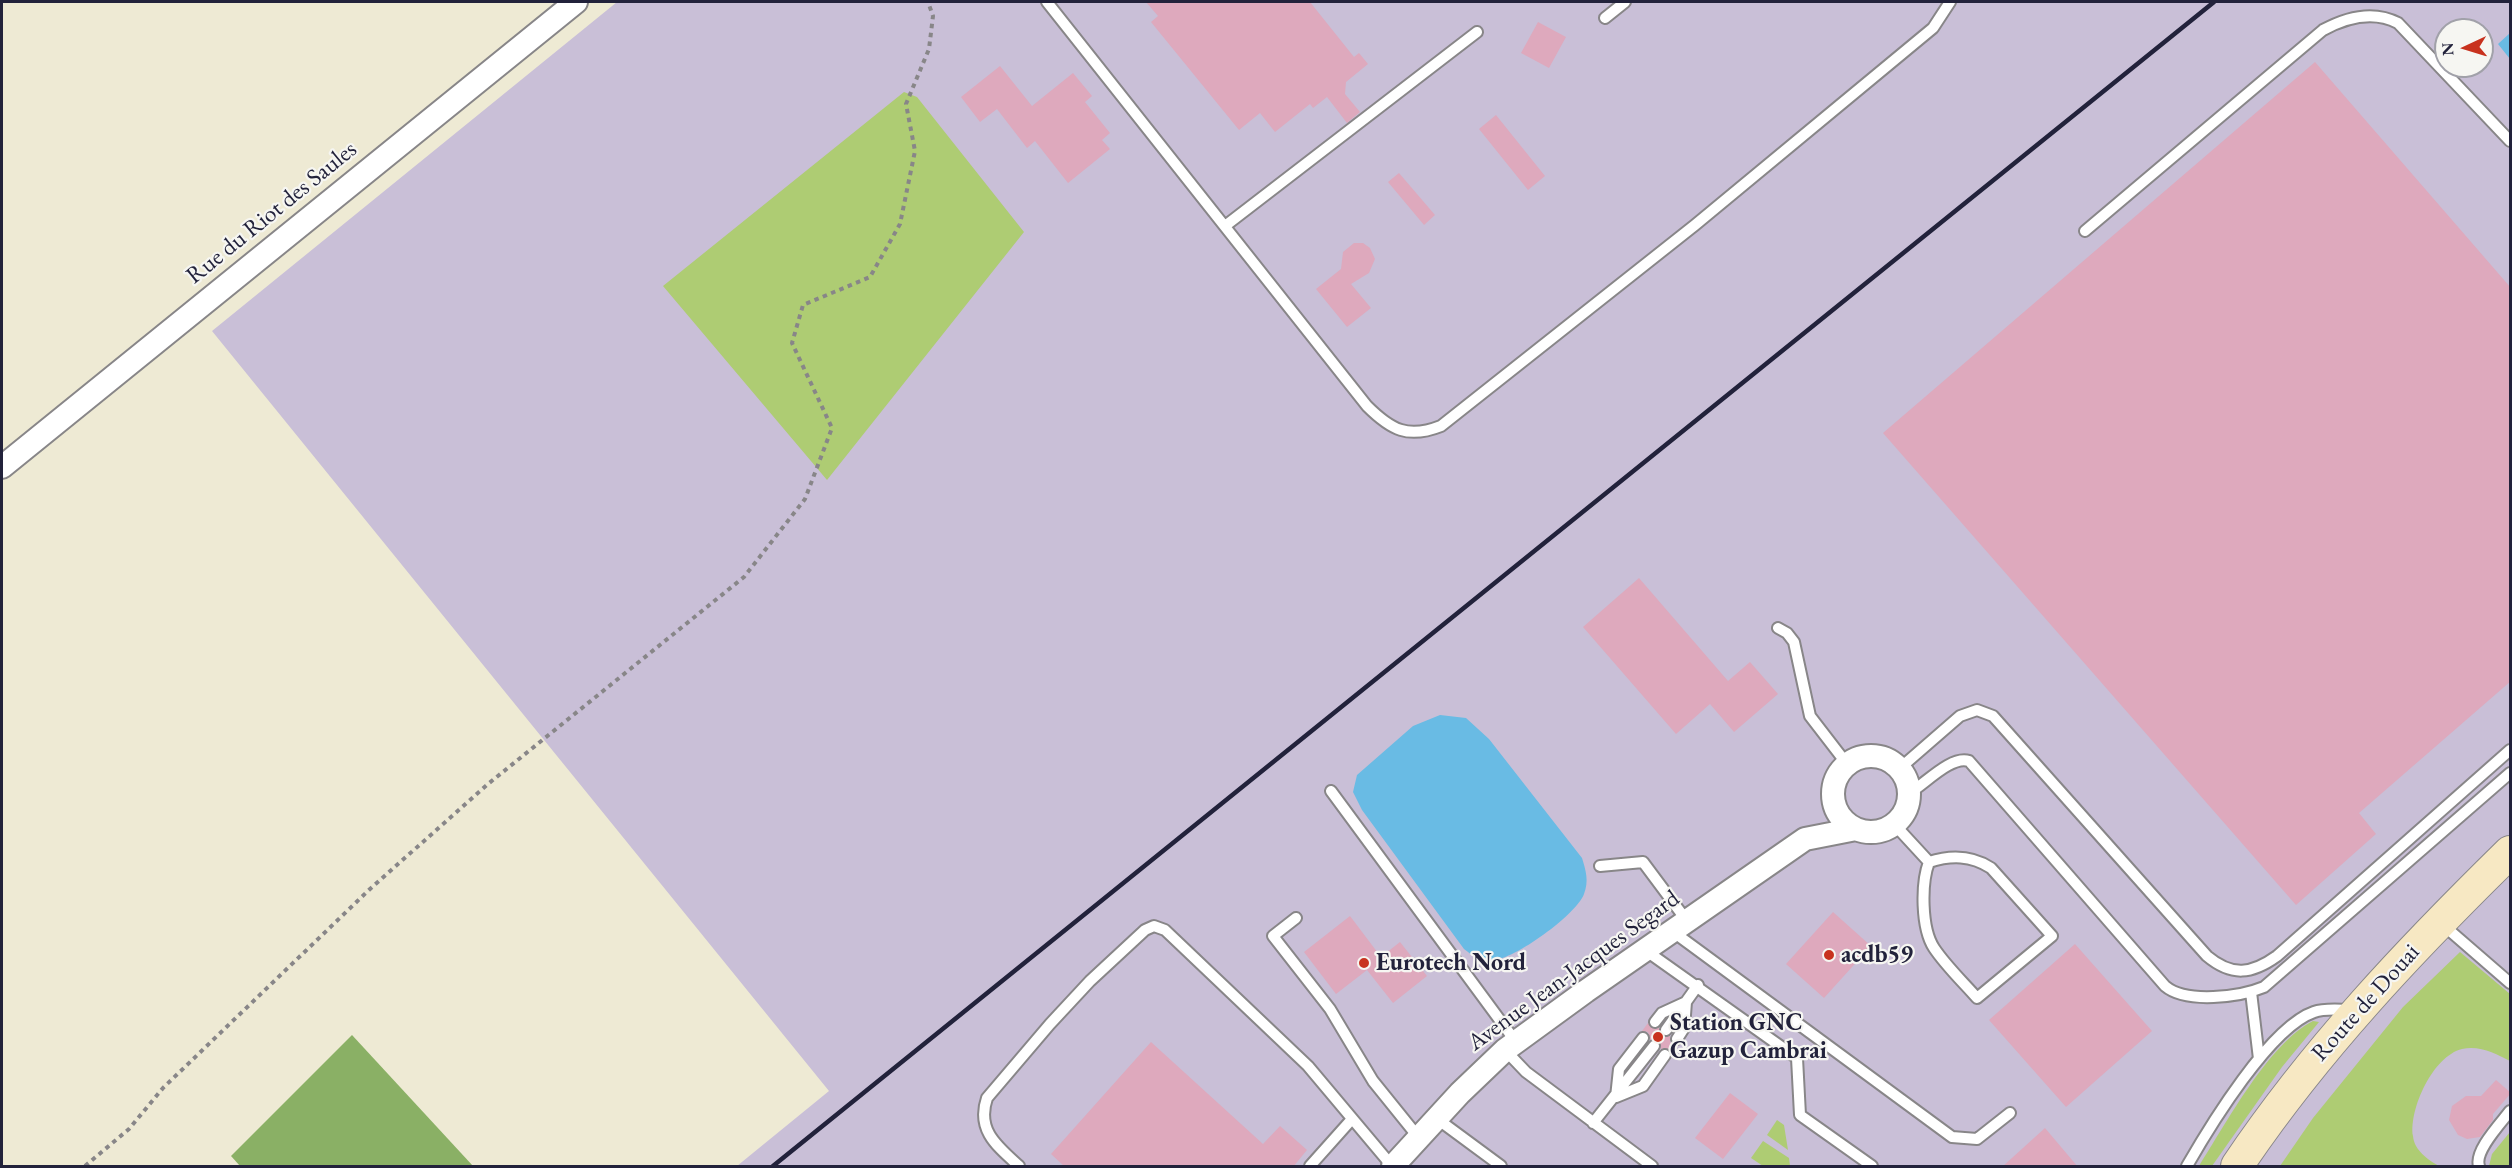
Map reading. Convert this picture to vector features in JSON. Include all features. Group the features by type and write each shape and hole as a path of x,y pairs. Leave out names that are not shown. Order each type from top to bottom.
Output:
{"main road":[{"name":"Route de Douai","path":"2237,1167 2276,1108 2357,1009 2511,852"}],"street":[{"name":"Rue du Riot des Saules","path":"2,467 576,2"},
{"path":"1874,756 1890,761 1899,769 1905,778 1908,794 1904,811 1894,824 1873,831 1856,829 1839,815 1833,794 1837,777 1847,764 1857,759 1874,756"},
{"name":"Avenue Jean-Jacques Segard","path":"1805,840 1833,794"},
{"name":"Avenue Jean-Jacques Segard","path":"1393,1167 1436,1118 1511,1046 1805,840 1856,829"}],"lane":[{"path":"1047,2 1367,406 1381,421 1398,430 1425,432 1441,426 1695,225 1933,28 1950,2"},
{"path":"1605,18 1625,2"},
{"path":"2085,231 2323,30 2342,20 2359,16 2387,17 2398,23 2511,141"},
{"path":"1225,226 1477,32"},
{"path":"1778,628 1787,633 1794,642 1810,716 1847,764"},
{"path":"1899,769 1960,716 1977,710 1993,716 2207,956 2222,967 2240,971 2255,969 2277,956 2511,750"},
{"path":"1908,794 1951,763 1960,760 1969,761 2172,992 2181,995 2222,996 2251,992 2264,987 2511,773"},
{"path":"1331,791 1511,1046 1526,1072 1652,1167"},
{"path":"1894,824 1929,862"},
{"path":"1954,857 1980,860 1991,868 2052,936 1977,998 1934,947 1928,934 1924,886 1929,862 1954,857"},
{"path":"1600,866 1643,862 1680,926 1952,1137 1977,1139 2010,1113"},
{"path":"1296,918 1273,936 1330,1009 1373,1081 1419,1138"},
{"path":"2440,922 2511,983"},
{"path":"1019,1167 994,1144 986,1132 984,1110 987,1098 1090,981 1145,930 1154,926 1165,930 1308,1066 1393,1167"},
{"path":"1645,950 1698,985 1797,1058 1800,1115 1872,1167"},
{"path":"1666,1030 1698,985"},
{"path":"2251,992 2259,1059"},
{"path":"1655,1022 1662,1013 1686,1002"},
{"path":"1677,1039 1684,1028 1686,1002"},
{"path":"2187,1167 2222,1111 2259,1059 2280,1035 2314,1012 2357,1009"},
{"path":"1616,1097 1619,1069 1643,1038"},
{"path":"1593,1123 1616,1097 1654,1046"},
{"path":"1616,1097 1643,1086 1665,1055"},
{"path":"2479,1167 2477,1162 2484,1145 2511,1111"},
{"path":"1436,1118 1501,1167"},
{"path":"1310,1167 1352,1119"}],"path":[{"path":"85,1167 129,1129 163,1088 370,889 488,784 744,578 805,499 832,428 792,344 803,305 870,276 900,224 915,151 906,104 929,49 933,16 928,2"}],"shaded area":[{"path":"617,2 2510,2 2510,1166 737,1166 829,1091 212,331"}],"green space":[{"path":"904,92 917,97 1024,232 827,480 663,286"},
{"path":"2460,952 2510,994 2510,1061 2481,1049 2462,1049 2451,1054 2433,1072 2419,1098 2413,1136 2419,1150 2426,1158 2439,1166 2280,1166 2313,1118 2403,1007"},
{"path":"2313,1021 2319,1022 2282,1067 2212,1166 2199,1166 2264,1066 2280,1047"},
{"path":"352,1035 473,1166 240,1166 231,1156"},
{"path":"1777,1120 1784,1125 1788,1150 1767,1135"},
{"path":"2510,1132 2510,1166 2489,1166 2492,1154"},
{"path":"1763,1141 1789,1158 1790,1166 1763,1166 1751,1158"}],"water":[{"path":"2510,33 2510,59 2498,44"},
{"path":"1440,715 1466,718 1489,739 1582,858 1585,867 1586,889 1579,903 1570,913 1544,934 1503,958 1484,960 1464,949 1362,810 1353,792 1357,775 1413,726"}],"building":[{"path":"1146,2 1310,2 1354,57 1359,53 1368,64 1346,82 1345,94 1360,112 1347,123 1327,97 1313,108 1310,104 1275,132 1260,113 1239,130 1151,22 1158,16"},
{"path":"1538,22 1566,37 1549,68 1521,53"},
{"path":"2315,62 2511,288 2511,681 2359,813 2376,834 2296,905 1883,433"},
{"path":"1000,66 1032,106 1073,73 1092,96 1085,102 1110,133 1102,140 1110,149 1068,183 1035,141 1027,148 997,109 980,122 961,97"},
{"path":"1496,115 1545,176 1528,190 1479,129"},
{"path":"1399,173 1435,215 1424,225 1388,182"},
{"path":"1354,243 1363,243 1370,248 1375,259 1369,273 1351,284 1371,308 1347,327 1316,289 1341,269 1343,252"},
{"path":"1639,578 1728,681 1750,662 1778,694 1734,732 1710,704 1676,734 1583,627"},
{"name":"acdb59","path":"1833,912 1871,946 1824,998 1786,964"},
{"name":"Eurotech Nord","path":"1350,916 1381,957 1400,942 1427,976 1393,1003 1367,970 1336,994 1304,952"},
{"path":"2075,944 2152,1031 2066,1107 1989,1020"},
{"path":"1648,1023 1651,1028 1659,1028 1662,1036 1670,1036 1670,1042 1675,1046 1671,1051 1666,1048 1661,1049 1659,1041 1650,1040 1648,1032 1642,1031"},
{"path":"1151,1042 1263,1144 1280,1126 1307,1150 1293,1167 1065,1167 1051,1154"},
{"path":"2496,1080 2511,1093 2493,1114 2493,1120 2480,1137 2467,1139 2458,1135 2449,1120 2452,1106 2466,1096 2481,1096"},
{"path":"1730,1093 1758,1114 1723,1159 1695,1138"},
{"path":"2045,1128 2078,1167 2002,1167"}],"railway":[{"path":"773,1166 2214,2"}],"place":[{"name":"acdb59","path":"1829,955"},
{"name":"Eurotech Nord","path":"1364,963"},
{"name":"Station GNC Gazup Cambrai","path":"1658,1037"}]}
